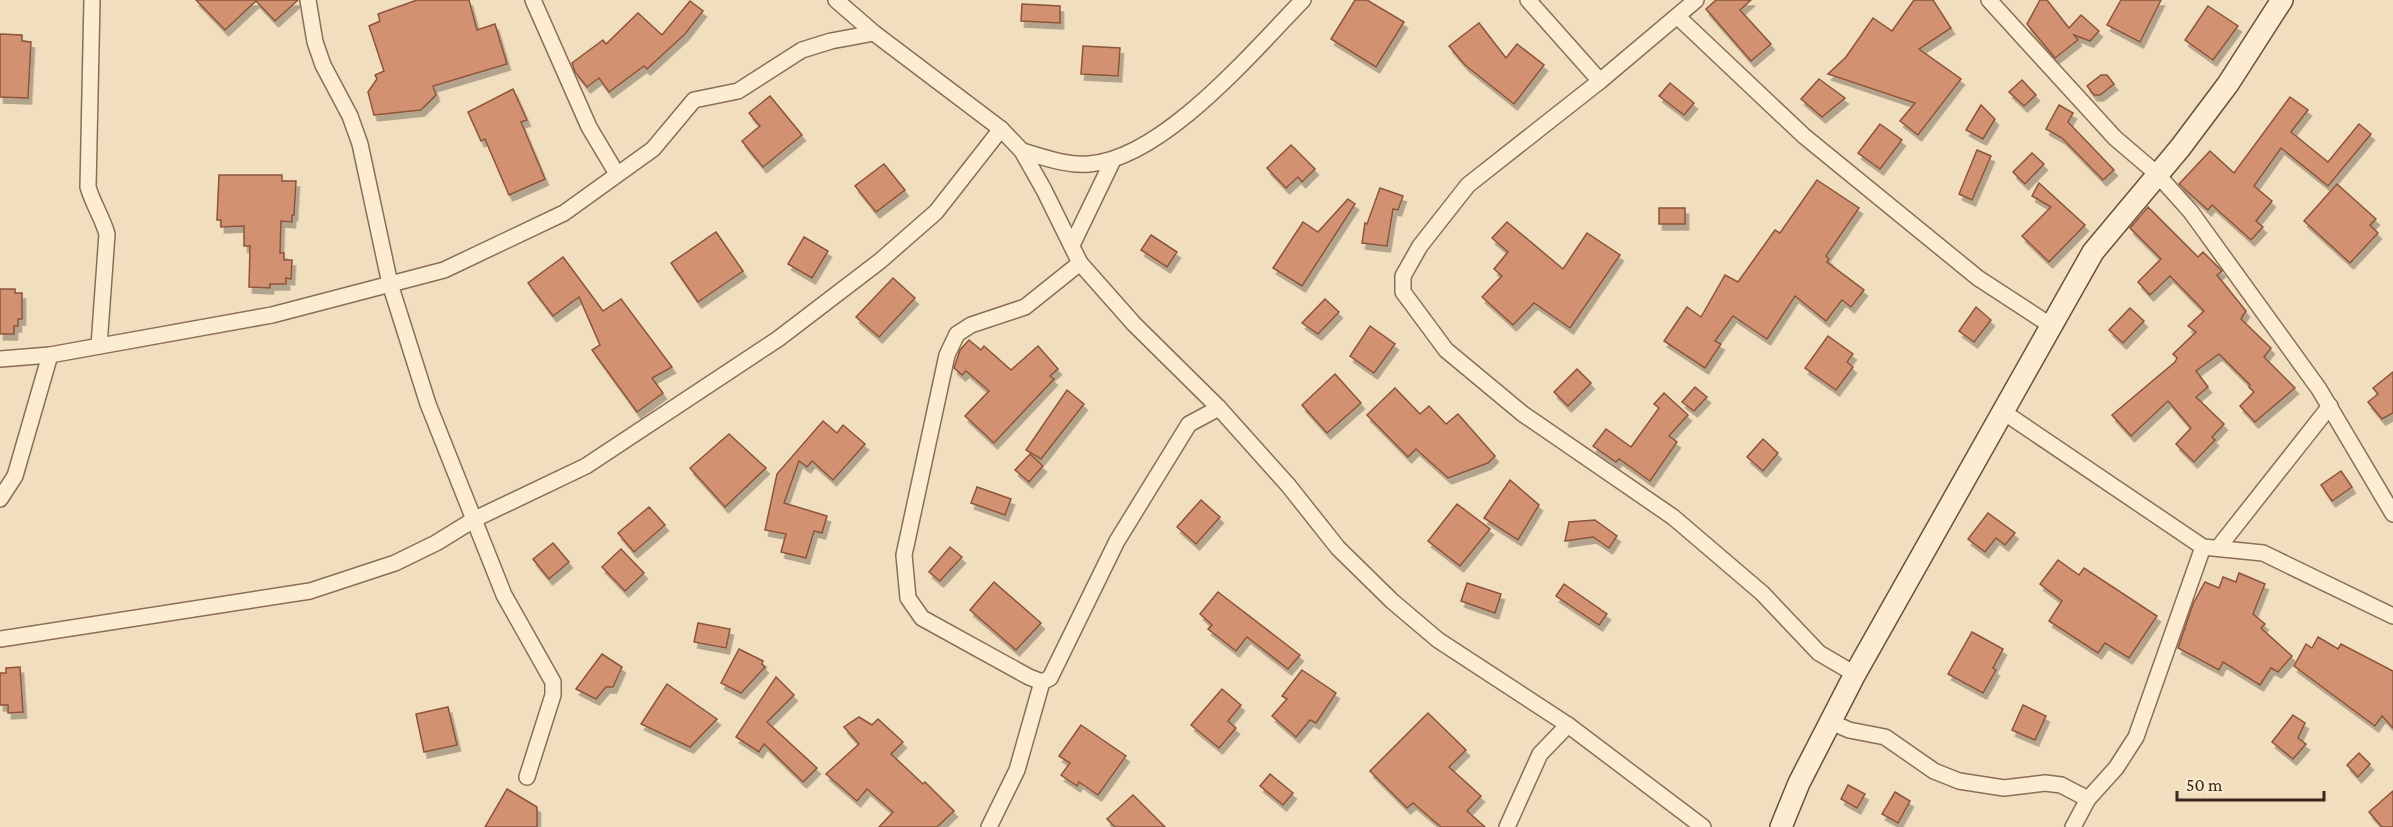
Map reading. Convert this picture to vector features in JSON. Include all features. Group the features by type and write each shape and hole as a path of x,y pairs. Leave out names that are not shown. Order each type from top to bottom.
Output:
{"main road":[{"path":"1781,827 1798,783 1855,674 2093,252 2156,173 2180,148 2228,84 2282,0"}],"street":[{"path":"92,0 88,187 93,205 103,218 106,234 99,346"},
{"path":"308,0 315,42 323,65 350,116 360,144 390,284 428,404 504,595 553,682 553,695 527,777"},
{"path":"533,0 589,127 617,174"},
{"path":"836,0 874,33 1001,129 1022,151 1080,263 1134,324 1220,408 1288,485 1338,548 1392,601 1438,640 1568,725 1703,827"},
{"path":"1022,151 1067,163 1088,164 1113,160 1164,132 1197,108 1303,0"},
{"path":"1528,0 1600,81"},
{"path":"1696,0 1600,81 1468,185 1420,246 1403,276 1403,292 1446,350 1523,414 1673,517 1762,593 1819,653 1855,674"},
{"path":"1989,0 2115,138 2156,173 2191,212 2330,406 2393,514"},
{"path":"1678,17 1804,136 1978,278 2050,325"},
{"path":"0,359 50,355 272,315 444,270 564,213 653,149 694,100 738,92 802,50 831,41 874,33"},
{"path":"0,639 310,591 395,562 436,543 475,519 586,466 778,339 880,261 936,212 1001,129"},
{"path":"1072,245 1113,160"},
{"path":"1042,682 922,618 908,598 904,555 947,355 957,334 971,325 1025,307 1080,263"},
{"path":"0,500 18,465 50,355"},
{"path":"2073,827 2088,799 2116,768 2136,737 2211,547 2330,406"},
{"path":"989,827 1017,770 1042,682 1050,678 1117,541 1189,424 1220,408"},
{"path":"2002,411 2211,547 2263,553 2393,616"},
{"path":"1830,722 1849,730 1885,737 1934,771 1959,782 2004,788 2045,783 2061,785 2088,799"},
{"path":"1507,827 1540,754 1568,725"}],"building":[{"path":"196,0 298,0 275,21 256,1 225,30"},
{"path":"417,0 469,0 477,30 495,24 507,64 433,86 436,95 421,110 374,115 368,92 377,79 375,75 384,71 369,26 380,21 378,14"},
{"path":"1355,0 1367,0 1404,22 1376,67 1331,39"},
{"path":"1716,0 1751,0 1740,10 1771,44 1751,61 1706,9"},
{"path":"1914,0 1933,0 1951,28 1919,49 1961,79 1918,135 1900,121 1915,103 1828,74 1846,57 1873,18 1892,31"},
{"path":"2040,0 2047,0 2069,28 2081,15 2099,31 2090,41 2074,35 2078,40 2055,58 2027,24"},
{"path":"2121,0 2161,0 2140,42 2107,25"},
{"path":"690,1 703,11 685,34 647,69 644,66 609,92 599,78 587,87 575,72 572,63 603,40 606,44 638,13 662,35"},
{"path":"1022,4 1060,6 1060,23 1021,21"},
{"path":"2208,6 2238,26 2213,60 2185,40"},
{"path":"1479,23 1506,58 1517,44 1544,65 1514,104 1465,65 1449,46"},
{"path":"0,34 22,35 22,41 31,42 28,98 0,97"},
{"path":"1083,46 1120,48 1118,76 1081,74"},
{"path":"2101,75 2107,75 2114,84 2100,95 2094,95 2087,86"},
{"path":"1819,79 1845,98 1822,117 1801,99"},
{"path":"2022,80 2036,95 2024,106 2009,92"},
{"path":"1670,83 1694,103 1684,115 1659,96"},
{"path":"513,89 527,120 521,122 545,179 509,195 485,139 481,141 468,112"},
{"path":"770,96 802,135 763,167 742,141 760,126 749,113"},
{"path":"2290,97 2308,110 2291,132 2328,162 2359,124 2371,134 2328,186 2281,148 2254,186 2272,201 2256,221 2263,227 2251,240 2212,205 2208,210 2179,184 2210,151 2234,173"},
{"path":"1981,105 1995,119 1983,139 1966,130"},
{"path":"2059,105 2073,113 2068,122 2114,170 2103,180 2062,138 2046,129"},
{"path":"1880,124 1902,140 1880,169 1858,153"},
{"path":"1291,145 1315,169 1302,182 1298,177 1286,188 1267,168"},
{"path":"1977,150 1991,156 1972,200 1959,194"},
{"path":"2032,153 2044,164 2025,184 2013,172"},
{"path":"884,164 905,190 876,212 855,186"},
{"path":"219,175 282,175 282,181 296,181 292,222 281,221 280,253 284,253 284,260 292,260 291,279 286,278 286,284 270,284 270,288 249,287 250,246 244,246 244,226 221,227 221,220 217,220"},
{"path":"1817,180 1859,208 1826,256 1829,259 1827,262 1864,290 1851,307 1842,300 1826,321 1795,296 1767,339 1733,316 1715,341 1721,344 1705,368 1664,341 1687,307 1701,317 1725,275 1738,282 1775,230 1780,233"},
{"path":"2039,183 2085,225 2049,262 2022,236 2051,207 2032,196"},
{"path":"2337,184 2376,219 2370,225 2378,233 2350,263 2304,221"},
{"path":"1380,188 1403,196 1398,210 1393,209 1387,246 1362,243 1365,223 1367,224"},
{"path":"1348,199 1355,204 1302,286 1273,268 1303,222 1318,232"},
{"path":"2148,207 2198,257 2203,252 2222,271 2217,275 2246,311 2241,319 2271,348 2264,357 2295,388 2255,422 2240,406 2254,392 2249,387 2250,385 2219,354 2196,371 2208,387 2196,397 2224,424 2212,437 2215,440 2194,462 2176,444 2191,428 2168,401 2131,436 2112,415 2175,362 2177,358 2173,354 2196,332 2188,326 2204,311 2170,276 2150,295 2138,282 2161,259 2130,228"},
{"path":"1659,208 1685,208 1685,224 1659,224"},
{"path":"1507,222 1563,269 1587,233 1620,255 1570,328 1534,303 1513,325 1482,297 1502,276 1494,269 1508,252 1492,238"},
{"path":"716,232 743,271 698,302 671,263"},
{"path":"1151,235 1177,252 1167,267 1141,250"},
{"path":"804,237 828,251 812,278 788,264"},
{"path":"563,257 603,311 621,299 672,367 652,378 663,393 637,412 592,350 600,345 579,297 553,316 528,283"},
{"path":"893,278 915,298 879,337 856,317"},
{"path":"0,289 15,289 15,293 22,293 22,319 18,319 18,326 14,326 14,334 0,334"},
{"path":"1325,299 1339,312 1318,334 1302,323"},
{"path":"1976,307 1991,320 1974,342 1959,331"},
{"path":"2130,308 2144,321 2123,343 2109,330"},
{"path":"1370,326 1395,344 1374,373 1350,356"},
{"path":"1828,336 1853,354 1847,362 1853,367 1836,390 1805,368"},
{"path":"969,340 981,350 984,346 1011,370 1038,346 1058,369 1050,376 1054,379 994,443 965,416 989,391 966,371 962,375 954,368 960,350"},
{"path":"1577,369 1591,383 1568,406 1554,392"},
{"path":"2393,372 2393,413 2382,419 2368,402 2378,394 2373,388"},
{"path":"1335,374 1361,403 1327,433 1302,405"},
{"path":"1695,387 1707,397 1694,411 1682,402"},
{"path":"1395,388 1420,414 1429,406 1446,424 1458,414 1495,456 1488,463 1448,478 1416,449 1408,457 1367,415"},
{"path":"1067,390 1084,404 1041,459 1026,450"},
{"path":"1664,393 1688,415 1669,436 1677,442 1650,481 1619,459 1616,462 1593,446 1606,429 1631,447 1659,408 1654,404"},
{"path":"823,421 837,433 843,425 865,444 833,480 812,461 807,467 799,461 784,503 827,516 822,533 814,531 806,558 781,552 786,534 765,530 777,474"},
{"path":"729,434 766,468 725,507 690,468"},
{"path":"1763,439 1778,453 1763,471 1747,457"},
{"path":"1030,454 1043,466 1029,482 1015,470"},
{"path":"2341,471 2352,487 2332,501 2321,485"},
{"path":"1510,480 1539,505 1518,540 1484,518"},
{"path":"977,487 1011,499 1005,515 971,503"},
{"path":"1201,500 1220,517 1196,544 1177,527"},
{"path":"1457,504 1490,529 1460,566 1428,541"},
{"path":"649,507 665,525 634,552 618,533"},
{"path":"1988,513 2015,533 2005,545 1996,538 1985,552 1968,539"},
{"path":"1595,520 1617,536 1609,548 1593,537 1565,541 1569,522"},
{"path":"553,543 569,562 549,579 533,559"},
{"path":"950,547 962,557 940,581 929,572"},
{"path":"621,549 644,573 625,591 602,567"},
{"path":"2058,560 2079,575 2084,568 2157,616 2129,658 2105,643 2098,653 2049,621 2062,601 2040,584"},
{"path":"2239,573 2265,584 2253,614 2265,624 2261,628 2292,656 2278,672 2271,668 2260,685 2223,662 2219,670 2178,648 2193,604 2205,582 2219,588 2223,577 2236,582"},
{"path":"994,582 1041,623 1016,650 970,610"},
{"path":"1467,583 1501,594 1495,613 1461,601"},
{"path":"1564,584 1607,614 1599,625 1556,596"},
{"path":"1218,592 1300,655 1288,669 1247,637 1236,651 1208,629 1212,625 1200,614"},
{"path":"698,623 730,629 726,648 694,642"},
{"path":"1972,632 2003,649 1993,668 1996,670 1983,693 1948,674"},
{"path":"2318,637 2338,649 2341,644 2393,671 2393,728 2382,716 2375,726 2294,666 2306,644 2312,648"},
{"path":"739,649 763,661 762,664 765,667 741,693 721,683"},
{"path":"602,654 622,667 613,687 606,687 596,699 576,689"},
{"path":"20,667 23,712 8,713 8,705 0,705 0,673 6,673 6,668"},
{"path":"1302,670 1336,693 1316,723 1310,720 1296,737 1272,716 1287,699 1282,696"},
{"path":"776,677 794,695 767,722 817,768 803,782 764,744 759,752 736,737"},
{"path":"667,684 717,719 690,747 641,724"},
{"path":"1222,689 1241,705 1228,721 1236,728 1219,748 1191,725"},
{"path":"2023,705 2046,716 2035,740 2012,730"},
{"path":"448,707 457,745 424,752 416,714"},
{"path":"1428,713 1466,750 1449,767 1481,796 1467,811 1485,827 1441,827 1413,803 1407,808 1370,771"},
{"path":"2293,715 2305,723 2298,738 2306,744 2293,759 2272,742"},
{"path":"859,717 872,725 878,719 903,742 891,754 923,784 925,782 954,811 937,827 879,827 893,812 867,789 857,801 826,774 859,744 844,727"},
{"path":"1081,725 1126,756 1098,795 1079,782 1077,786 1061,775 1070,763 1059,756"},
{"path":"2359,753 2370,764 2358,777 2347,765"},
{"path":"1270,774 1293,793 1283,805 1260,786"},
{"path":"1848,785 1865,794 1857,808 1841,799"},
{"path":"507,789 537,807 537,827 485,827"},
{"path":"2393,791 2393,827 2382,827 2369,812"},
{"path":"1895,792 1910,801 1898,823 1882,814"},
{"path":"1133,795 1165,827 1115,827 1107,819"}]}
